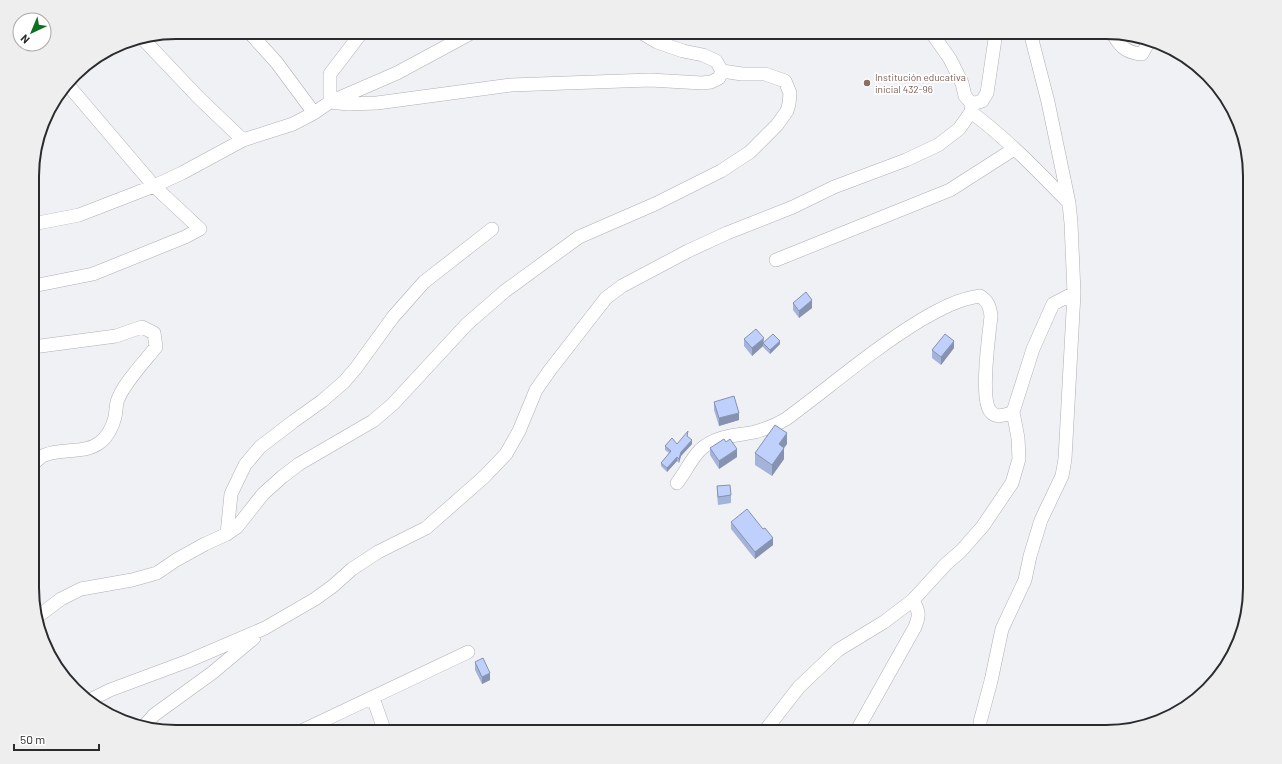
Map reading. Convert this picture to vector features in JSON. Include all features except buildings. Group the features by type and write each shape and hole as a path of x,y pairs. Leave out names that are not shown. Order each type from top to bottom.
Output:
{"street":[{"path":"255,39 277,63 314,113"},
{"path":"330,102 330,74 357,39"},
{"path":"39,223 79,215 154,186 182,173 243,140 293,124 314,113 330,102 397,73 460,39"},
{"path":"652,39 683,51 703,55 716,61 722,71"},
{"path":"936,39 953,65 962,84 965,96 972,108 1069,204"},
{"path":"94,698 110,690 188,661 265,628 315,600 352,569 378,552 426,528 484,477 506,454 519,430 536,390 606,298 622,286 688,251 727,233 793,207 834,187 906,160 938,145 959,129 972,108 982,101 987,93 995,39"},
{"path":"980,725 1002,629 1025,580 1030,556 1041,520 1062,476 1067,436 1074,293 1069,204 1048,102 1032,39"},
{"path":"1116,40 1126,50 1133,53 1142,54 1147,46"},
{"path":"147,42 199,98 243,140"},
{"path":"330,102 348,104 377,103 511,85 650,80 702,83 711,82 719,78 722,71"},
{"path":"42,613 61,599 81,589 132,580 157,573 188,554 227,534 237,527 263,494 282,477 299,464 373,421 392,404 467,324 505,291 579,237 667,198 721,171 750,152 777,125 787,111 790,93 785,81 772,76 765,74 742,74 722,71"},
{"path":"39,285 93,274 185,237 200,229 154,186 71,89"},
{"path":"776,260 950,190 1014,149"},
{"path":"227,534 232,494 245,465 260,447 322,401 344,382 393,317 424,282 492,228"},
{"path":"769,725 799,687 838,650 884,622 913,600 983,526 1012,483 1019,459 1018,438 1013,412 1033,349 1053,304 1074,293"},
{"path":"677,483 700,451 711,442 723,437 754,432 774,426 786,420 889,340 946,306 972,297 980,296 986,300 991,312 986,370 987,405 991,412 996,415 1000,416 1013,412"},
{"path":"39,346 116,336 142,327 154,333 156,347 122,392 118,402 115,418 108,433 100,443 88,449 59,450 44,455 39,459"},
{"path":"860,725 919,618 919,613 913,600"},
{"path":"148,722 154,715 212,673 265,628"},
{"path":"314,725 468,652"},
{"path":"373,698 383,725"}],"place":[{"name":"Institución educativa inicial 432-96","path":"867,83"}]}
